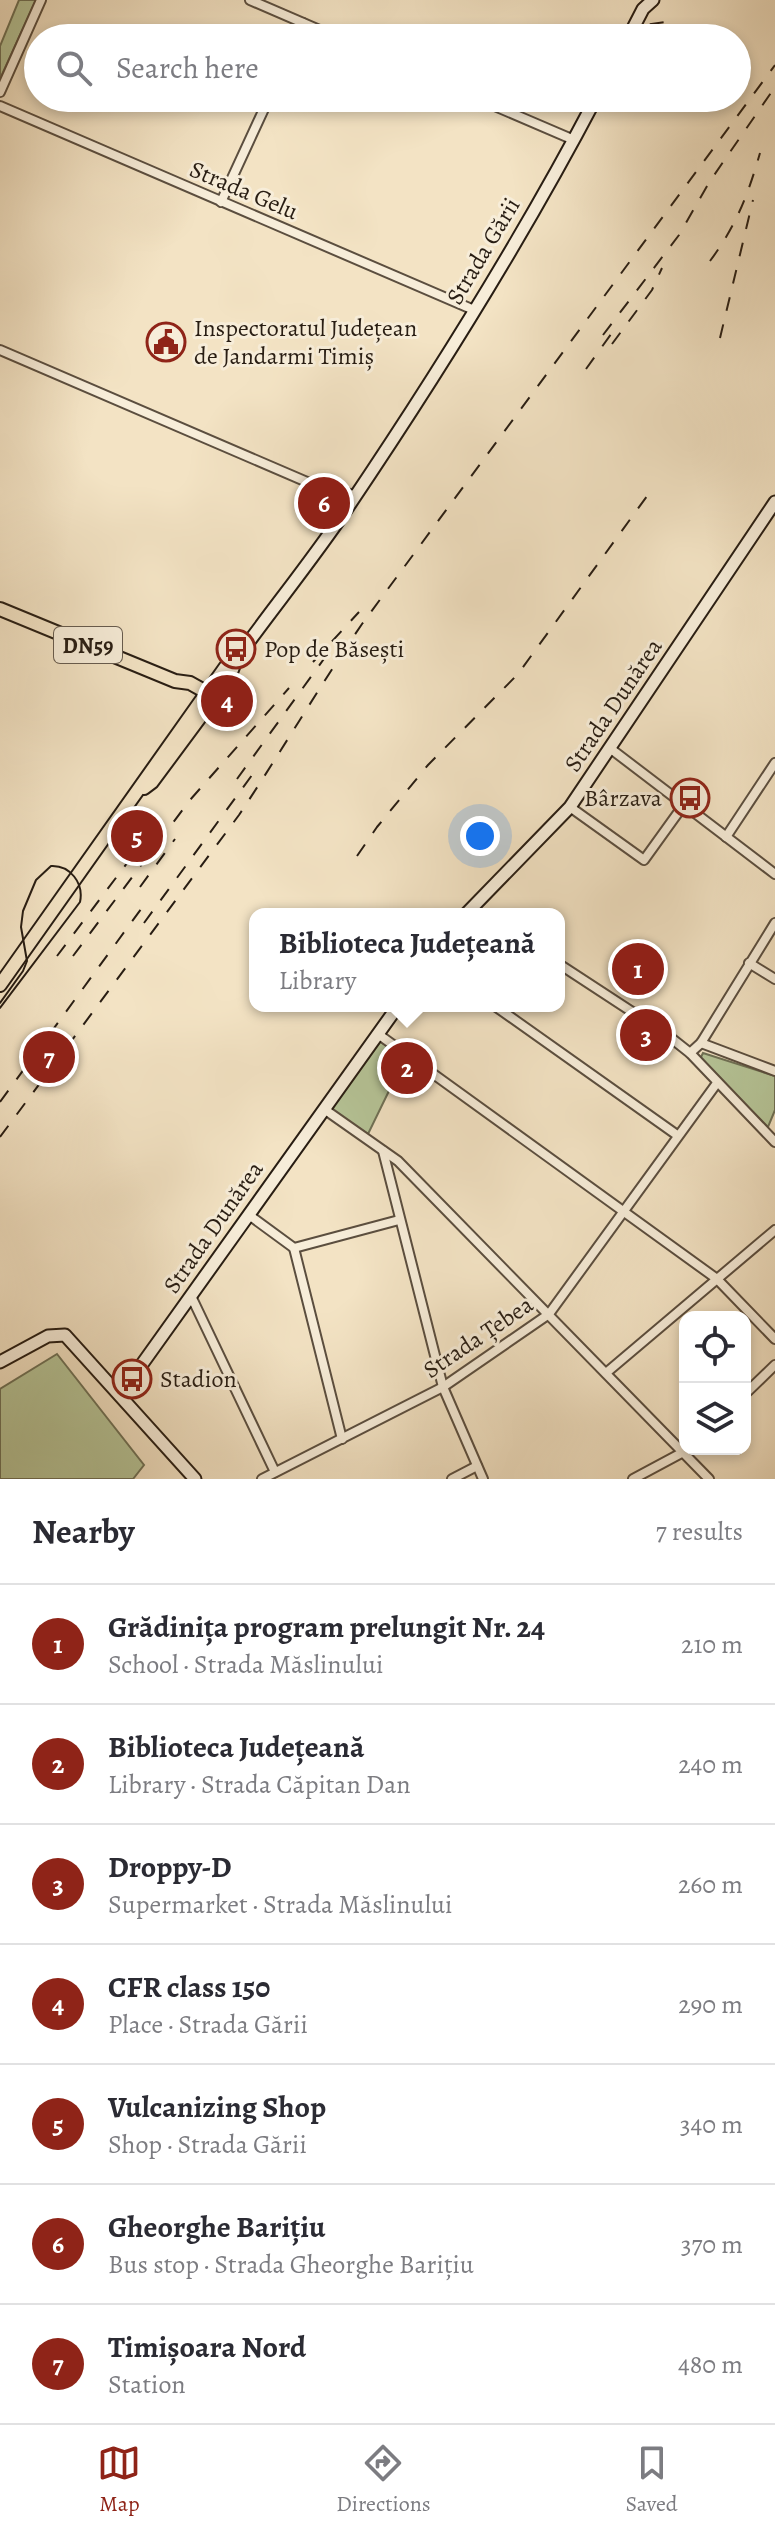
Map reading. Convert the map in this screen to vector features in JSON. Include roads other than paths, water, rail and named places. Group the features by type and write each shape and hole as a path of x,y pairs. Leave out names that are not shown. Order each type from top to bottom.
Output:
{"main road":[{"name":"DN59","path":"0,609 175,681 208,699"},
{"name":"Strada Gării","path":"0,985 139,792 146,777 208,699"}],"street":[{"path":"30,24 41,0"},
{"path":"250,0 303,23"},
{"path":"634,24 643,5 653,0"},
{"path":"0,92 24,38"},
{"name":"Strada Gelu","path":"0,106 474,310"},
{"path":"221,202 263,112"},
{"path":"509,112 574,140"},
{"name":"Strada Gării","path":"208,699 232,671 237,658 355,496 474,310 589,112"},
{"path":"0,350 321,488 324,497 344,512"},
{"path":"321,488 330,486 355,496"},
{"name":"Strada Dunărea","path":"477,908 570,807 775,502"},
{"path":"611,749 775,874"},
{"path":"726,837 767,783 775,763"},
{"path":"570,807 644,860 685,803"},
{"path":"690,1053 701,1043 775,923"},
{"path":"749,963 775,979"},
{"path":"565,968 690,1053 773,1140"},
{"name":"Strada Dunărea","path":"120,1395 394,1012"},
{"path":"503,1012 677,1135"},
{"path":"378,1034 717,1279 775,1339"},
{"path":"701,1043 775,1071"},
{"name":"Strada Țebea","path":"262,1479 443,1387 549,1314 717,1083"},
{"path":"324,1109 398,1161 679,1444"},
{"path":"773,1140 775,1125"},
{"path":"383,1150 443,1387 483,1479"},
{"path":"249,1215 294,1248 342,1439"},
{"path":"294,1248 399,1220"},
{"path":"606,1373 775,1230"},
{"path":"191,1296 275,1472"},
{"path":"0,1362 53,1334 65,1335 195,1479"},
{"path":"751,1388 775,1365"},
{"path":"633,1479 679,1455"},
{"path":"689,1455 709,1479"},
{"path":"452,1479 477,1466"}],"tram line":[{"path":"0,1003 27,961 21,927 23,911 36,880 51,866 58,866 70,872 78,882 80,902 0,1008"}],"railway":[{"path":"651,24 666,22"},
{"path":"751,97 775,65"},
{"path":"603,335 679,235 710,181 775,87"},
{"path":"0,1137 239,815 362,624 740,112"},
{"path":"710,261 740,210 760,153"},
{"path":"720,338 753,200"},
{"path":"612,344 652,290 662,268"},
{"path":"586,369 614,330"},
{"path":"357,856 428,765 518,674 650,492"},
{"path":"313,662 359,612"},
{"path":"237,779 326,656"},
{"path":"73,956 190,800 289,688"},
{"path":"144,923 255,771"},
{"path":"57,956 152,830"},
{"path":"140,887 175,839"},
{"path":"0,1102 144,905"}],"place":[{"name":"Inspectoratul Județean de Jandarmi Timiș","path":"166,342"},
{"name":"Gheorghe Barițiu","path":"324,503"},
{"name":"Pop de Băsești","path":"236,649"},
{"name":"CFR class 150","path":"227,701"},
{"name":"Bârzava","path":"690,798"},
{"name":"Vulcanizing Shop","path":"137,836"},
{"name":"Grădinița program prelungit Nr. 24","path":"638,969"},
{"name":"Droppy-D","path":"646,1035"},
{"name":"Timișoara Nord","path":"49,1057"},
{"name":"Biblioteca Județeană","path":"407,1068"},
{"name":"Stadion","path":"132,1379"}]}
